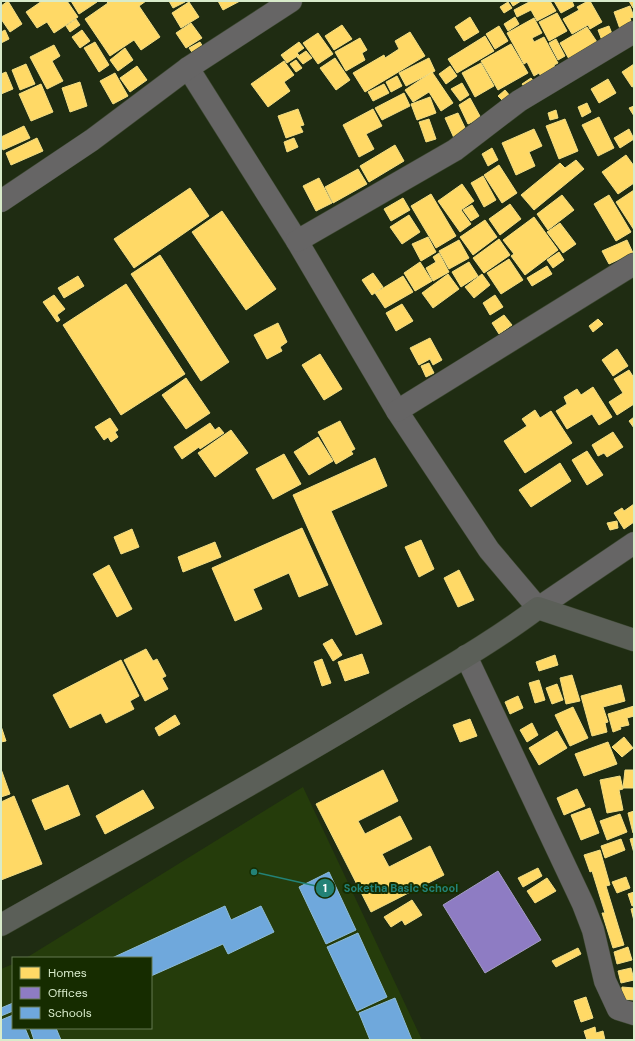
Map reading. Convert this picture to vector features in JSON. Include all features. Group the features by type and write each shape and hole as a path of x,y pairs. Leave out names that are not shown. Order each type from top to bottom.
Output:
{"street":[{"path":"1,201 92,140 188,68 291,1"},
{"path":"297,241 455,150 519,101 634,32"},
{"path":"188,68 297,241 397,411 489,550 538,608 634,640"},
{"path":"397,411 634,264"},
{"path":"1,925 308,751 466,656 634,543"},
{"path":"466,656 583,904 593,930 604,981 618,1009 634,1014"}],"shaded area":[{"path":"303,787 422,1040 1,1040 1,969 12,964 12,1029 152,1029 152,957 28,957"}],"building: Homes":[{"path":"8,1 22,24 10,32 1,19 1,6"},
{"path":"42,1 67,1 78,17 54,33 47,22 37,28 26,12"},
{"path":"71,1 96,1 97,2 79,14"},
{"path":"106,1 146,1 139,6 160,37 141,50 134,40 110,56 85,19 108,3"},
{"path":"169,1 184,1 185,2 173,8"},
{"path":"218,1 240,1 223,10"},
{"path":"510,1 521,1 513,6"},
{"path":"531,1 550,1 556,11 537,21 531,10 517,17 514,10"},
{"path":"554,1 572,1 574,6 561,13"},
{"path":"590,1 602,22 590,29 588,25 572,34 563,19 579,10 577,7"},
{"path":"629,1 634,1 633,8"},
{"path":"189,2 199,17 181,28 172,13"},
{"path":"508,2 512,8 504,13 500,7"},
{"path":"630,6 634,17 630,18 632,25 620,29 614,12"},
{"path":"557,13 567,31 549,41 539,22"},
{"path":"470,17 479,32 464,41 455,27"},
{"path":"515,17 519,24 508,31 504,24"},
{"path":"534,18 542,33 532,38 534,42 544,37 558,63 554,65 560,76 545,84 539,73 534,76 527,62 524,64 507,33"},
{"path":"76,19 80,25 70,32 66,26"},
{"path":"191,23 202,38 186,48 176,33"},
{"path":"342,25 352,39 334,50 325,36"},
{"path":"499,26 508,41 495,49 486,34"},
{"path":"609,26 614,39 603,43 598,30"},
{"path":"587,27 597,42 569,59 560,43"},
{"path":"5,30 9,39 1,43 1,32"},
{"path":"82,30 90,41 80,48 72,37"},
{"path":"410,32 425,56 365,92 353,73 384,55 385,58 399,49 395,41"},
{"path":"318,33 333,54 318,64 303,43"},
{"path":"485,36 494,51 457,73 448,59"},
{"path":"360,38 367,50 362,53 365,60 346,71 335,52"},
{"path":"556,39 565,56 558,60 549,43"},
{"path":"95,42 109,65 99,72 84,48"},
{"path":"200,42 206,52 196,58 189,48"},
{"path":"299,42 304,48 297,53 299,55 287,63 281,55"},
{"path":"511,44 528,73 498,90 481,61"},
{"path":"54,45 60,56 52,61 63,81 47,89 30,57"},
{"path":"125,48 133,60 118,71 110,60"},
{"path":"306,51 312,58 303,64 297,57"},
{"path":"335,58 350,80 336,90 320,68"},
{"path":"429,58 435,71 406,86 399,73"},
{"path":"296,60 302,68 296,72 290,64"},
{"path":"284,61 294,75 284,82 290,91 268,107 251,84"},
{"path":"481,63 494,86 475,97 462,73"},
{"path":"26,64 35,84 20,90 12,70"},
{"path":"634,64 634,86 632,87 622,72"},
{"path":"137,66 147,80 130,92 120,78"},
{"path":"450,66 457,76 446,84 439,74"},
{"path":"6,72 13,89 1,94 1,74"},
{"path":"432,72 453,103 441,111 429,92 413,102 405,90"},
{"path":"115,73 128,96 113,104 100,81"},
{"path":"397,76 402,86 391,92 386,82"},
{"path":"531,78 537,85 528,92 522,84"},
{"path":"608,79 616,93 599,103 591,89"},
{"path":"80,82 87,106 70,112 62,88"},
{"path":"462,83 469,95 460,101 451,89"},
{"path":"41,84 53,112 31,121 19,94"},
{"path":"384,84 389,93 373,101 368,92"},
{"path":"505,90 511,97 505,103 498,96"},
{"path":"404,93 410,106 382,120 375,108"},
{"path":"430,97 436,113 417,120 411,104"},
{"path":"470,98 481,118 468,124 459,105"},
{"path":"587,103 591,112 582,117 578,107"},
{"path":"634,106 634,116 629,108"},
{"path":"298,109 304,125 300,126 303,132 286,138 278,116"},
{"path":"373,109 382,126 366,134 374,149 359,157 343,125"},
{"path":"556,110 558,118 550,120 548,113"},
{"path":"458,113 467,132 454,138 445,118"},
{"path":"599,117 614,148 598,156 582,125"},
{"path":"429,119 436,139 426,142 419,122"},
{"path":"565,119 578,151 559,159 546,126"},
{"path":"24,126 30,138 3,150 1,145 1,137"},
{"path":"534,129 542,146 529,152 535,166 516,175 502,143"},
{"path":"629,129 634,139 620,148 614,138"},
{"path":"37,138 43,151 11,165 6,153"},
{"path":"294,138 298,147 287,152 284,142"},
{"path":"395,145 404,161 369,182 360,166"},
{"path":"492,148 498,160 488,166 482,154"},
{"path":"626,155 634,166 634,183 618,194 602,172"},
{"path":"576,160 584,169 534,210 521,195 560,163 565,168"},
{"path":"499,165 517,193 502,203 484,175"},
{"path":"358,169 367,184 333,203 325,187"},
{"path":"483,176 496,200 484,207 471,183"},
{"path":"319,178 332,203 316,211 303,186"},
{"path":"462,184 474,201 461,210 471,224 460,232 438,201"},
{"path":"190,188 209,216 134,268 114,239"},
{"path":"634,190 634,230 616,202"},
{"path":"431,194 456,236 436,248 411,206"},
{"path":"562,195 574,210 548,230 537,214"},
{"path":"609,195 631,232 616,241 594,204"},
{"path":"403,198 410,210 391,221 384,209"},
{"path":"510,204 521,219 500,235 489,219"},
{"path":"472,205 479,216 471,221 463,210"},
{"path":"222,211 276,289 246,310 192,232"},
{"path":"409,215 420,232 402,244 390,227"},
{"path":"534,217 558,250 525,275 511,256 514,254 503,240"},
{"path":"485,220 497,237 473,255 460,237"},
{"path":"560,223 576,244 563,253 547,232"},
{"path":"428,237 436,252 421,261 412,244"},
{"path":"499,239 510,255 484,273 473,258"},
{"path":"459,240 469,258 449,269 439,251"},
{"path":"627,240 633,253 609,264 602,251"},
{"path":"559,252 564,260 553,268 547,260"},
{"path":"439,253 449,272 433,281 426,268 436,262 433,257"},
{"path":"160,255 229,362 201,381 131,274"},
{"path":"509,259 523,280 501,294 487,273"},
{"path":"420,262 432,281 415,291 404,273"},
{"path":"469,262 478,276 461,287 452,272"},
{"path":"547,266 552,274 532,286 527,278"},
{"path":"373,273 383,287 372,295 362,280"},
{"path":"448,274 459,289 433,308 422,293"},
{"path":"482,274 490,285 474,298 465,287"},
{"path":"78,276 84,286 64,298 58,288"},
{"path":"403,276 413,292 385,308 375,293"},
{"path":"126,284 185,374 121,415 63,325"},
{"path":"54,295 65,309 57,315 60,320 57,322 43,302"},
{"path":"495,295 503,307 490,315 483,303"},
{"path":"402,304 413,321 396,331 386,313"},
{"path":"504,315 512,325 499,334 492,323"},
{"path":"598,319 603,324 593,332 589,326"},
{"path":"278,323 287,342 280,347 282,351 267,359 254,335"},
{"path":"430,338 442,360 433,365 430,359 419,365 410,348"},
{"path":"617,349 628,366 613,376 602,360"},
{"path":"320,354 342,389 324,400 302,365"},
{"path":"429,363 434,373 426,377 421,366"},
{"path":"629,370 634,378 634,404 617,415 609,402 623,393 614,379"},
{"path":"186,378 210,413 186,429 162,395"},
{"path":"593,387 612,417 599,425 592,414 567,429 556,411 567,404 564,397 577,389 581,395"},
{"path":"535,410 540,418 551,411 572,443 525,473 504,441 527,426 522,419"},
{"path":"634,417 634,428 629,421"},
{"path":"110,418 118,430 115,432 118,437 111,442 108,437 104,440 95,427"},
{"path":"340,421 355,449 351,451 353,454 336,464 318,432"},
{"path":"210,423 215,430 219,427 224,433 200,449 199,447 182,459 174,447"},
{"path":"231,430 248,453 215,477 198,453"},
{"path":"613,432 623,447 607,457 604,453 598,456 592,445"},
{"path":"318,437 333,461 309,475 294,452"},
{"path":"587,451 603,475 587,485 572,460"},
{"path":"284,454 301,484 273,499 256,469"},
{"path":"375,458 387,486 331,511 382,624 356,635 293,495"},
{"path":"560,463 571,481 531,507 519,490"},
{"path":"634,504 634,522 624,529 614,513 622,508 624,511"},
{"path":"617,521 618,528 610,530 607,523"},
{"path":"302,528 328,585 299,597 289,573 253,589 262,609 235,621 212,568"},
{"path":"132,529 139,547 121,554 114,537"},
{"path":"421,540 434,569 419,577 405,547"},
{"path":"215,542 221,557 183,572 178,557"},
{"path":"109,565 132,609 117,617 93,574"},
{"path":"459,570 474,600 458,607 444,578"},
{"path":"332,639 342,655 333,661 323,644"},
{"path":"146,649 153,661 157,659 166,676 162,678 168,689 145,701 124,660"},
{"path":"362,654 369,673 345,681 338,662"},
{"path":"555,655 558,665 539,671 536,662"},
{"path":"322,659 331,683 322,686 314,662"},
{"path":"121,660 139,696 130,701 134,709 106,723 101,713 70,728 53,695"},
{"path":"572,675 580,701 566,704 560,678"},
{"path":"539,680 545,700 535,703 529,683"},
{"path":"557,684 563,700 552,704 546,688"},
{"path":"621,685 625,701 603,707 608,722 605,723 607,732 592,736 581,696"},
{"path":"518,696 523,708 510,714 505,702"},
{"path":"634,706 634,716 627,718 629,725 620,727 621,729 613,732 608,714"},
{"path":"573,707 588,738 570,746 555,715"},
{"path":"175,715 180,724 159,736 155,728"},
{"path":"470,719 477,736 460,742 453,725"},
{"path":"532,723 538,735 527,742 520,730"},
{"path":"1,726 6,741 1,742"},
{"path":"557,731 567,748 539,765 529,748"},
{"path":"624,737 633,748 622,757 612,747"},
{"path":"608,742 617,764 584,776 575,754"},
{"path":"1,769 10,794 1,797"},
{"path":"383,770 398,801 358,821 365,834 400,816 412,839 382,854 389,867 430,846 444,875 371,912 316,804"},
{"path":"625,770 634,770 634,788 623,788"},
{"path":"620,776 623,789 619,790 623,810 607,813 600,780"},
{"path":"68,785 80,815 45,830 32,800"},
{"path":"577,789 585,806 564,815 557,798"},
{"path":"143,790 154,808 105,834 96,816"},
{"path":"14,796 42,864 1,880 1,802"},
{"path":"590,808 599,833 581,840 571,815"},
{"path":"634,811 634,832 633,833 628,813"},
{"path":"620,814 627,832 607,840 600,821"},
{"path":"634,838 634,853 630,839"},
{"path":"621,839 625,850 605,858 601,846"},
{"path":"600,850 610,885 606,886 624,945 613,948 602,913 605,913 592,871 590,872 584,855"},
{"path":"538,868 542,876 523,887 518,878"},
{"path":"626,877 630,888 617,893 612,882"},
{"path":"547,878 556,891 535,903 527,891"},
{"path":"634,892 634,905 632,906 628,894"},
{"path":"412,900 422,915 405,925 402,920 391,927 384,917"},
{"path":"634,908 634,921 631,909"},
{"path":"628,947 632,960 617,964 614,952"},
{"path":"578,948 581,954 556,967 552,961"},
{"path":"631,968 634,980 621,983 618,971"},
{"path":"622,987 634,988 634,1000 621,999"},
{"path":"586,997 593,1018 581,1022 574,1001"},
{"path":"595,1027 596,1033 603,1031 605,1040 587,1040 584,1031"}],"building: Offices":[{"path":"498,871 541,940 485,973 443,905"}],"building: Schools":[{"path":"329,872 356,930 326,944 299,887"},
{"path":"225,906 231,920 261,906 274,932 228,954 223,944 152,976 152,957 114,957"},
{"path":"358,933 387,997 357,1011 327,947"},
{"path":"395,998 412,1040 370,1040 359,1013"},
{"path":"12,1003 12,1011 1,1016 1,1008"},
{"path":"12,1015 12,1029 25,1029 30,1040 1,1040 1,1020"},
{"path":"30,1029 56,1029 61,1040 34,1040"}],"place":[{"name":"Soketha Basic School","path":"254,872"}]}
